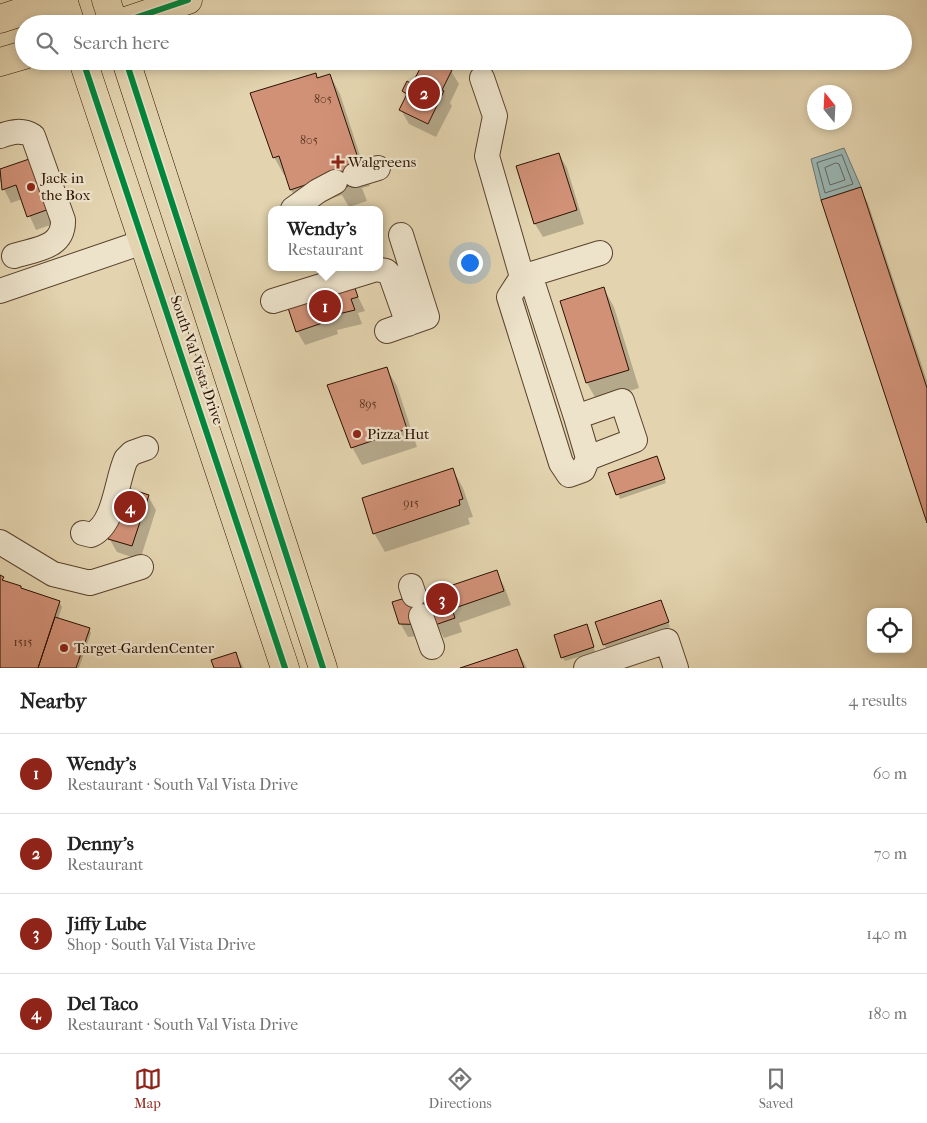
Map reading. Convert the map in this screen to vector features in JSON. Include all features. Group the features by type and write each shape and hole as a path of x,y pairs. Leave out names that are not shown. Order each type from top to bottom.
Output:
{"main road":[{"path":"0,19 58,0"},
{"path":"63,0 68,15"},
{"path":"106,0 112,15"},
{"path":"142,15 188,0"},
{"path":"0,62 15,58"},
{"name":"South Val Vista Drive","path":"86,70 240,528 285,668"},
{"name":"South Val Vista Drive","path":"129,70 322,668"},
{"path":"240,528 274,518"}],"lane":[{"path":"482,78 495,116 487,156 522,278 534,286 588,458 583,470 569,475 561,463 508,297 522,278 600,253"},
{"path":"0,136 16,131 26,132 33,136 63,220 63,231 60,238 50,244 14,256"},
{"path":"296,206 318,191 345,179 378,168"},
{"path":"383,270 391,276 397,327 428,317 401,235"},
{"path":"0,291 143,242"},
{"path":"273,301 370,271"},
{"path":"576,417 622,401 635,440 588,458"},
{"path":"83,533 91,535 100,530 108,516 126,459 132,453 146,448"},
{"path":"0,542 53,574 90,583 141,567"},
{"path":"415,599 432,647"},
{"path":"586,668 667,642 676,668"}],"water":[{"path":"844,148 861,187 821,200 811,159"}],"building":[{"path":"419,70 452,70 428,124 399,110 407,94 402,91 407,81 412,84"},
{"name":"Walgreens","path":"316,73 317,78 330,74 361,167 357,183 338,189 333,176 290,190 279,156 273,158 250,93"},
{"path":"559,153 577,210 534,224 516,166"},
{"name":"Jack in the Box","path":"35,157 52,208 27,217 16,185 2,190 0,169"},
{"path":"861,187 927,388 927,523 821,200"},
{"path":"353,282 358,297 351,299 355,310 330,316 331,320 296,332 288,308"},
{"path":"604,287 629,370 586,383 560,301"},
{"path":"387,367 407,429 351,448 327,385"},
{"path":"657,456 665,479 616,495 608,473"},
{"path":"453,468 463,499 459,500 460,505 373,534 362,498"},
{"path":"121,486 149,495 132,546 108,539"},
{"path":"497,570 504,591 452,609 455,618 435,625 399,624 392,602 425,592 426,594"},
{"path":"0,575 4,577 2,580 60,601 38,668 0,668"},
{"path":"661,600 669,622 603,645 595,622"},
{"name":"Target-GardenCenter","path":"55,617 90,628 76,668 38,668"},
{"path":"587,624 594,647 561,658 554,635"},
{"path":"517,649 524,668 460,668"},
{"path":"236,652 241,668 214,668 211,660"}],"cycle path":[{"path":"144,15 188,0"},
{"path":"86,70 285,668"},
{"path":"129,70 323,668"}],"place":[{"name":"Denny's","path":"424,93"},
{"name":"Walgreens","path":"338,162"},
{"name":"Jack in the Box","path":"31,187"},
{"name":"Wendy's","path":"325,306"},
{"name":"Pizza Hut","path":"357,434"},
{"name":"Del Taco","path":"130,507"},
{"name":"Jiffy Lube","path":"442,599"},
{"name":"Target-GardenCenter","path":"64,648"}]}
